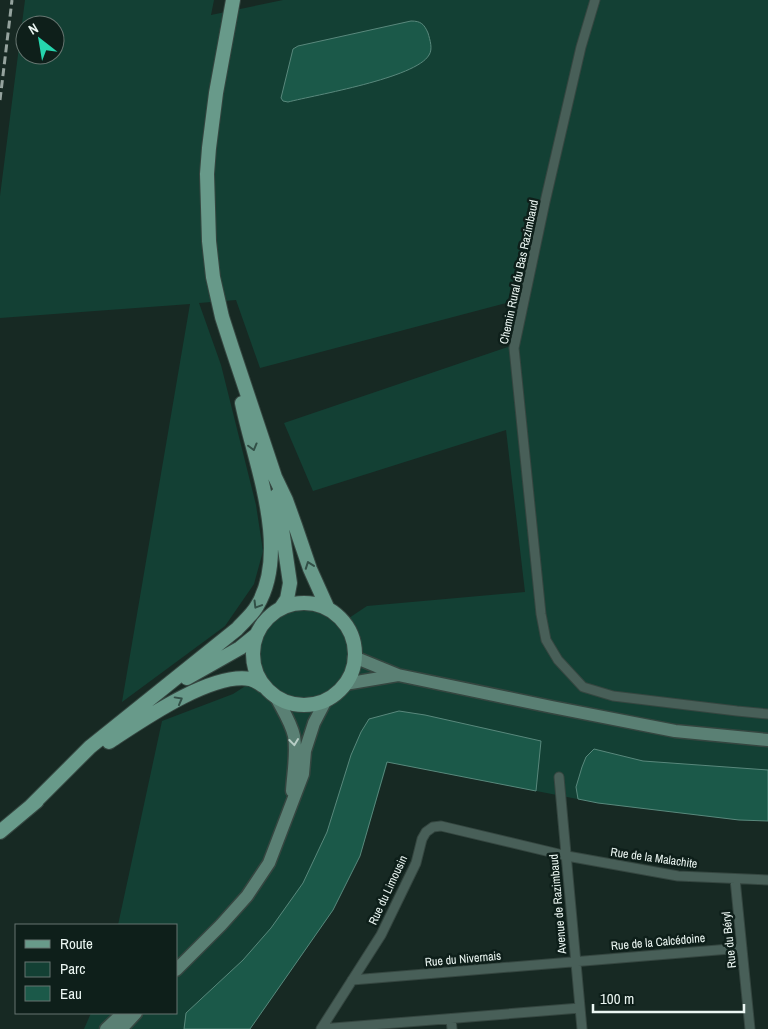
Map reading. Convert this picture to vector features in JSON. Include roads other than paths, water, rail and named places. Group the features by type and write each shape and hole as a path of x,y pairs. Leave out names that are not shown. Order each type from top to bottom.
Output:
{"main road":[{"path":"233,0 216,93 207,174 209,241 213,277 222,317 275,477 286,500 310,569 328,610"},
{"path":"31,806 90,747 237,629 249,617 263,595 270,569 272,541 263,486 246,423 232,348"},
{"path":"275,477 290,582 287,599 282,608"},
{"path":"107,743 149,716 188,695 212,684 229,680 253,679 276,697 287,702 302,705 326,700 345,684 352,671 354,658 353,640 340,618 328,610 307,603 282,608 268,618 256,635 253,649 255,669 263,686"},
{"path":"0,832 107,743 142,711 192,675 240,648 256,635"},
{"path":"354,658 398,675 674,731 768,740"},
{"path":"345,684 398,675"},
{"path":"276,697 294,735 295,752 290,806"},
{"path":"179,966 221,925 247,896 269,863 303,774 305,751 314,723 326,700"},
{"path":"106,1029 122,1014"},
{"path":"121,1029 135,1014"}],"street":[{"name":"Chemin Rural du Bas Razimbaud","path":"595,0 574,76 514,348 541,614 546,640 558,660 583,687 613,696 737,712 768,714"},
{"name":"Avenue de Razimbaud","path":"560,777 582,1029"},
{"name":"Rue du Limousin","path":"321,1029 382,935 416,863 422,839 426,832 434,827 441,826 567,856"},
{"name":"Rue de la Malachite","path":"567,856 678,876 768,880"},
{"name":"Rue du Béryl","path":"735,879 750,1029"},
{"name":"Rue de la Calcédoine","path":"576,962 742,948"},
{"name":"Rue du Nivernais","path":"352,980 576,962"},
{"path":"321,1029 580,1008"},
{"path":"451,1019 452,1029"}],"water":[{"path":"411,21 420,22 424,25 430,41 430,53 420,63 405,71 364,84 288,102 283,101 281,98 293,49 298,46"},
{"path":"399,711 541,741 536,791 387,762 360,856 333,910 250,1029 184,1029 186,1013 243,960 271,928 303,883 327,832 351,755 369,719"},
{"path":"594,749 643,761 768,770 768,821 739,820 578,799 576,787 582,767 586,757"}],"railway":[{"path":"0,100 12,0"}]}
